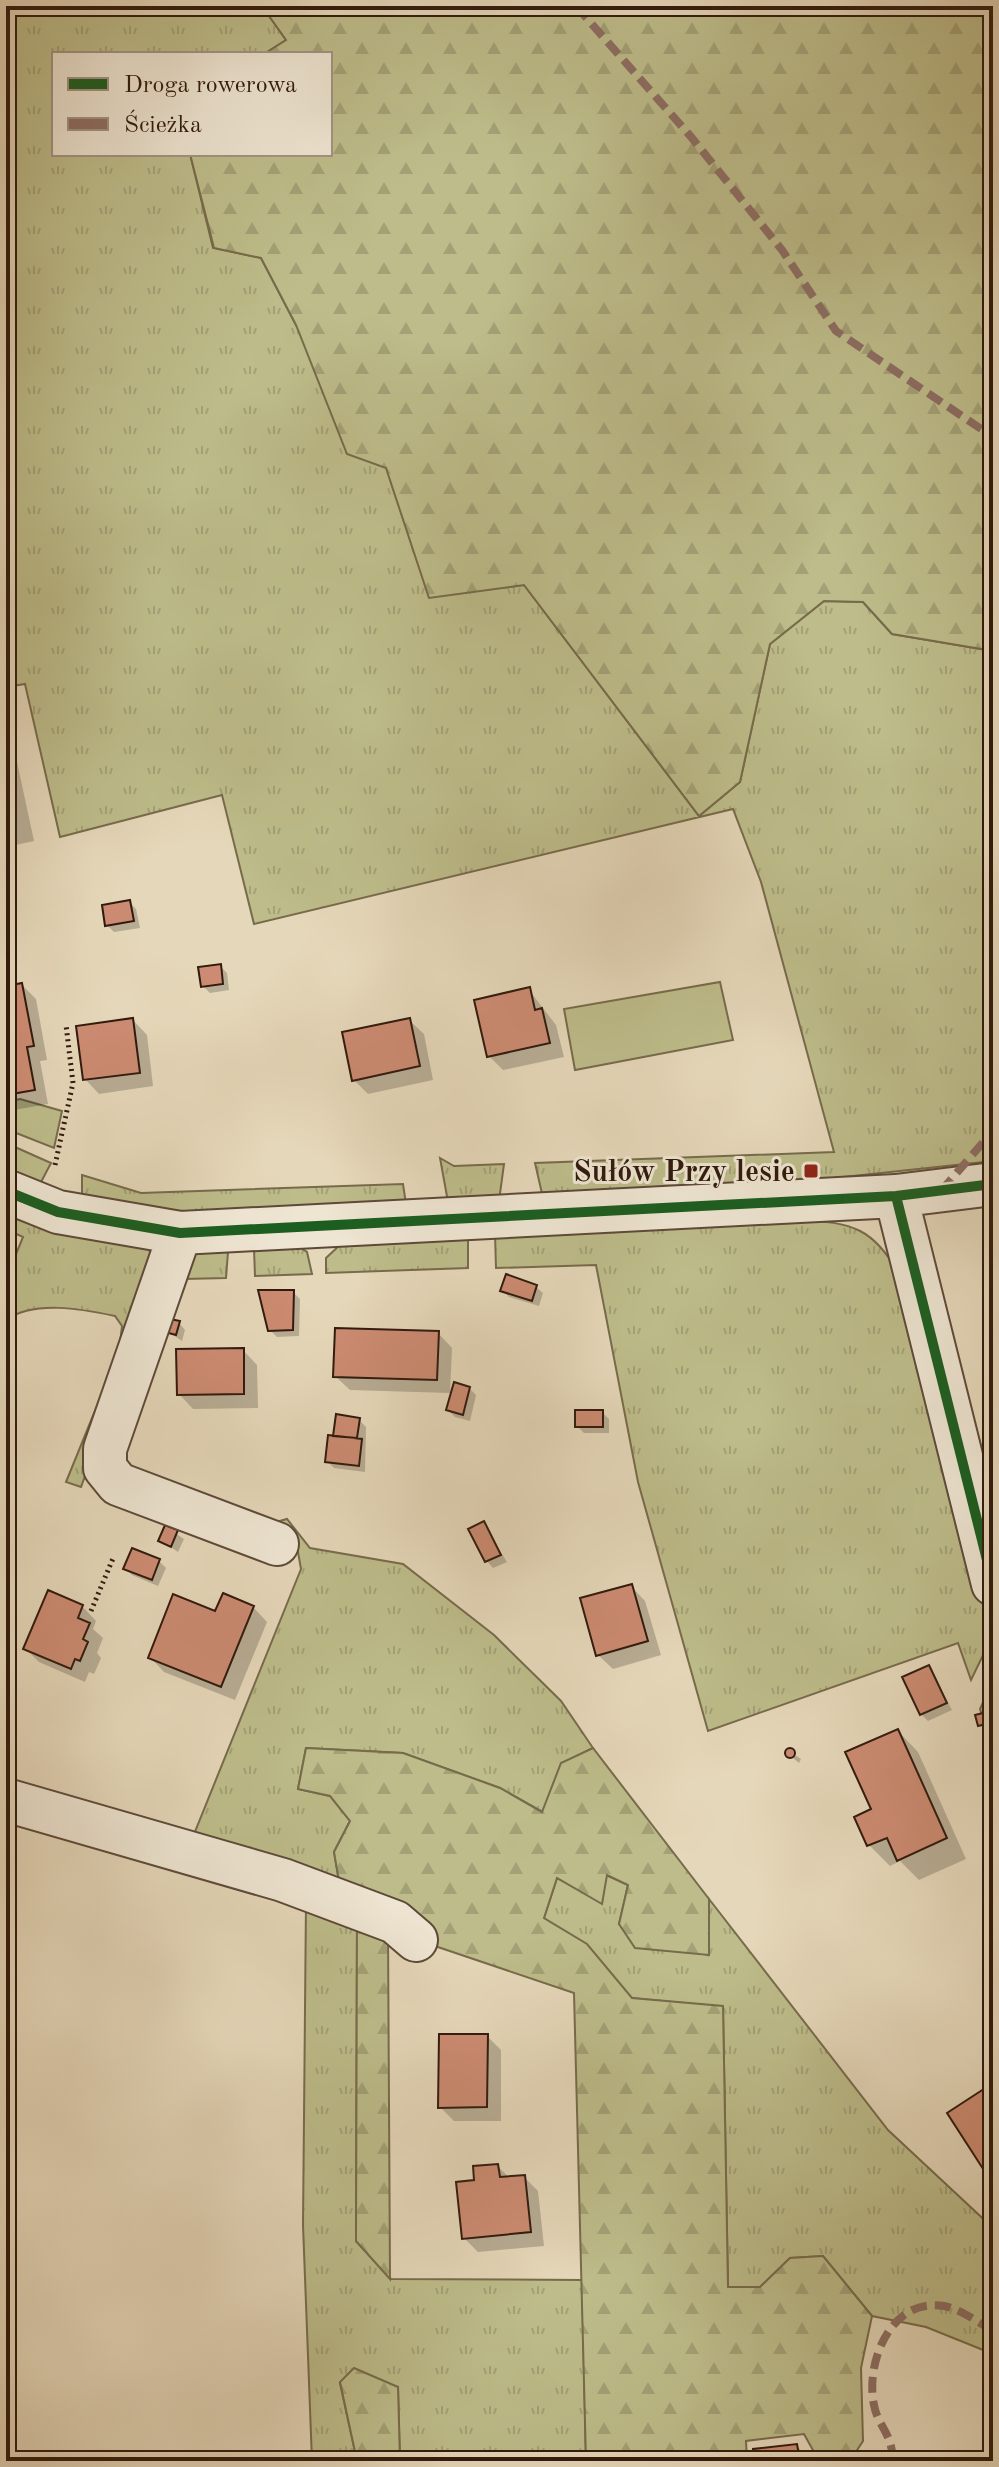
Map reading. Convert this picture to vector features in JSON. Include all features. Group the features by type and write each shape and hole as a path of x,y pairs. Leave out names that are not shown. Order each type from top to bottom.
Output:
{"street":[{"path":"6,1191 58,1212 180,1233 896,1196 993,1184"},
{"path":"896,1196 993,1584"},
{"path":"180,1233 105,1449 105,1468 118,1484 277,1544"},
{"path":"6,1800 283,1880 395,1922 416,1940"}],"path":[{"path":"56,1165 73,1083 66,1025"},
{"path":"91,1611 114,1556"}],"green space":[{"path":"6,6 262,6 286,40 267,52 52,52 52,156 190,156 213,248 261,258 296,325 386,467 429,597 524,585 699,816 740,782 770,644 824,601 863,602 892,634 993,651 993,1161 834,1178 543,1198 535,1163 834,1152 761,882 733,809 254,924 222,795 60,837 25,684 6,687"},
{"path":"262,6 993,6 993,651 892,634 863,602 824,601 770,644 740,782 699,816 524,585 429,598 386,468 347,454 296,325 261,258 214,248 191,156 332,156 332,52 267,52 286,40"},
{"path":"720,982 733,1040 575,1070 564,1009"},
{"path":"20,1099 62,1111 54,1148 6,1129 6,1102"},
{"path":"6,1143 51,1163 39,1186 6,1171"},
{"path":"440,1158 454,1166 504,1164 499,1201 448,1202"},
{"path":"82,1175 141,1193 403,1184 406,1204 188,1216 82,1199"},
{"path":"6,1209 152,1249 126,1365 81,1487 66,1482 119,1352 122,1326 115,1316 59,1308 30,1310 6,1320 6,1279 23,1237 6,1229"},
{"path":"799,1220 834,1223 860,1231 882,1248 901,1278 993,1613 990,1641 971,1680 958,1643 708,1731 638,1482 596,1265 496,1268 495,1234"},
{"path":"460,1236 468,1240 468,1268 326,1273 326,1258 341,1244"},
{"path":"299,1247 307,1252 312,1274 255,1276 254,1249"},
{"path":"194,1250 228,1252 226,1278 184,1279 123,1445 129,1475 276,1522 287,1519 310,1548 403,1564 494,1635 561,1701 593,1748 561,1764 543,1812 500,1788 403,1753 306,1748 298,1789 330,1796 350,1821 334,1852 340,1887 6,1792 6,1788 28,1798 62,1804 190,1844 301,1569 295,1535 123,1475 114,1445 184,1261"},
{"path":"993,1680 993,1749 980,1709"},
{"path":"306,1748 403,1753 500,1788 542,1812 561,1763 593,1748 709,1899 709,1955 635,1948 619,1924 628,1885 607,1875 602,1904 557,1878 544,1918 587,1944 632,1998 723,2006 728,2287 760,2287 790,2258 823,2256 872,2316 861,2368 863,2441 850,2461 819,2461 804,2434 746,2441 747,2461 586,2461 574,1993 429,1944 340,1887 334,1852 350,1821 330,1796 298,1789"},
{"path":"606,1875 628,1885 619,1924 708,1955 709,1899 888,2130 993,2228 993,2354 926,2327 872,2316 823,2256 790,2258 760,2287 728,2287 723,2007 632,1998 544,1918 557,1878 602,1903"},
{"path":"306,1902 357,1917 356,2241 391,2279 582,2280 586,2461 400,2461 398,2387 340,2383 357,2461 312,2461 303,2225"},
{"path":"357,1917 388,1931 390,2279 356,2241"},
{"path":"354,2368 398,2387 400,2461 357,2461 340,2382"}],"building":[{"path":"6,779 15,821 6,823"},
{"path":"130,900 134,921 105,926 102,905"},
{"path":"221,964 223,984 201,987 198,967"},
{"path":"22,983 34,1046 27,1047 35,1090 6,1095 6,986"},
{"path":"530,987 535,1010 542,1008 550,1043 487,1057 474,1000"},
{"path":"133,1018 140,1073 83,1080 76,1026"},
{"path":"410,1018 420,1066 352,1081 342,1032"},
{"path":"506,1274 537,1285 532,1301 500,1291"},
{"path":"258,1290 294,1290 293,1330 268,1331"},
{"path":"170,1319 180,1321 176,1335 165,1332"},
{"path":"335,1328 439,1331 437,1380 333,1377"},
{"path":"244,1348 244,1394 177,1395 176,1349"},
{"path":"454,1382 470,1387 463,1415 446,1410"},
{"path":"575,1410 603,1410 603,1427 575,1427"},
{"path":"336,1414 360,1418 357,1438 333,1436"},
{"path":"328,1435 362,1439 359,1466 325,1462"},
{"path":"484,1521 501,1555 485,1562 468,1529"},
{"path":"165,1525 178,1530 171,1547 158,1541"},
{"path":"132,1548 160,1559 152,1580 123,1569"},
{"path":"632,1584 648,1641 596,1656 580,1598"},
{"path":"48,1590 83,1605 78,1618 90,1623 83,1639 88,1642 80,1661 75,1659 71,1669 23,1649"},
{"path":"223,1593 254,1606 221,1687 148,1658 173,1594 215,1611"},
{"path":"929,1665 947,1703 920,1715 902,1677"},
{"path":"987,1712 990,1723 978,1726 975,1715"},
{"path":"898,1729 947,1838 897,1861 887,1838 867,1846 854,1817 871,1809 845,1752"},
{"path":"790,1748 795,1753 790,1758 785,1753"},
{"path":"439,2034 488,2034 487,2107 438,2108"},
{"path":"993,2083 993,2172 987,2175 947,2113"},
{"path":"498,2164 500,2177 525,2175 531,2232 462,2239 456,2182 474,2180 473,2166"},
{"path":"797,2444 800,2461 754,2461 753,2449"}],"marked path":[{"path":"576,6 692,138 782,250 836,331 993,437"},
{"path":"941,1191 993,1131"},
{"path":"893,2461 890,2443 876,2413 872,2388 878,2352 896,2322 909,2312 925,2306 944,2306 993,2331"}],"cycle path":[{"path":"6,1191 58,1212 180,1233 896,1196 993,1184"},
{"path":"896,1196 993,1584"}],"place":[{"name":"Sułów Przy lesie","path":"811,1171"}]}
